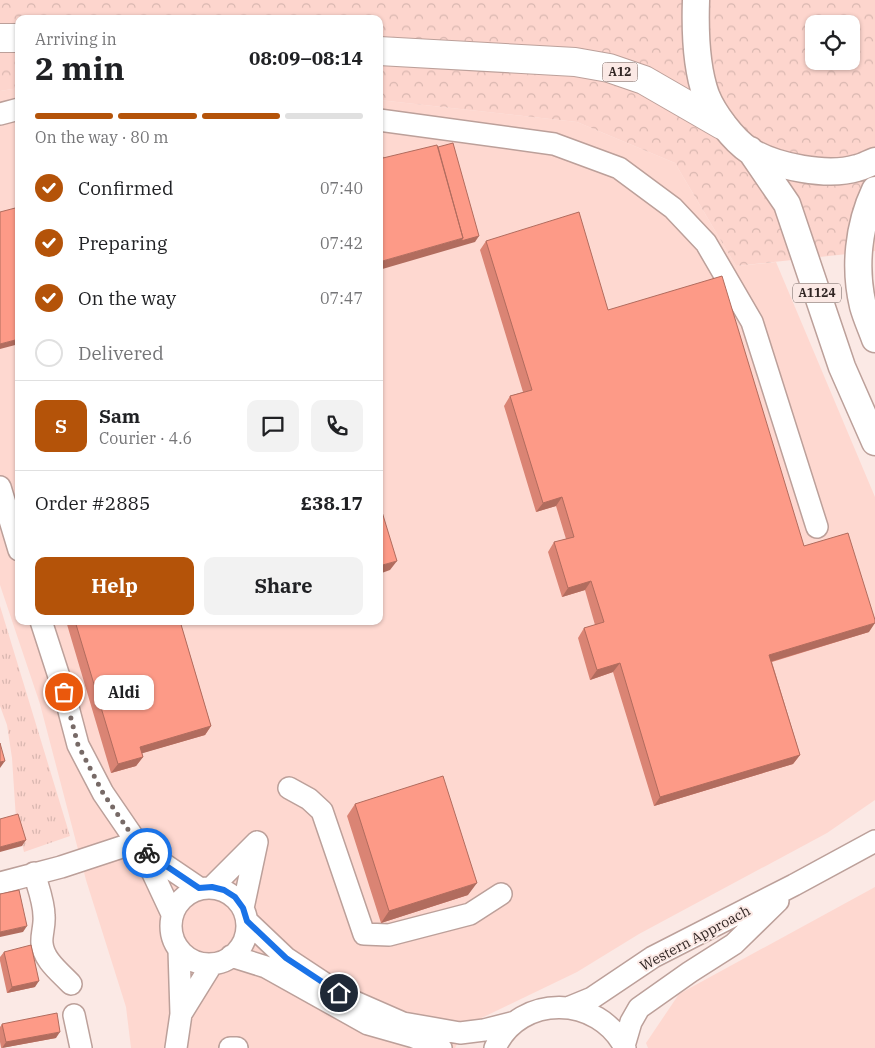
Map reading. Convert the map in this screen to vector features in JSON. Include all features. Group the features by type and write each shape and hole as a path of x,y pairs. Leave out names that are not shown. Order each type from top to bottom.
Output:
{"highway":[{"path":"0,38 15,38"},
{"name":"A12","path":"383,50 575,62 609,68 644,80 722,124"}],"main road":[{"path":"696,8 698,56 706,95 722,124 750,150 790,167 830,171 857,169 875,161"},
{"name":"A1124","path":"750,150 787,204 842,367 875,442"},
{"name":"A1124","path":"875,190 868,204 860,237 858,278 864,308 875,339"}],"street":[{"path":"0,114 15,110"},
{"path":"383,121 554,144 619,168 674,208 706,243 752,322 817,527"},
{"path":"0,487 15,537"},
{"path":"42,625 64,692 78,745 103,793 140,846 172,914"},
{"path":"289,788 309,799 322,811 364,934 389,935 470,914 501,894"},
{"name":"Western Approach","path":"625,1047 631,1022 639,1008 734,944 794,885 875,830"},
{"name":"Western Approach","path":"570,1007 592,998 653,957 875,841"},
{"path":"181,1014 222,960 243,944 246,932 245,914 257,842 205,888"},
{"path":"0,883 140,846 205,888"},
{"path":"34,874 44,914 42,943 46,955 52,965 71,984"},
{"path":"441,1048 360,1021 266,967 222,960 200,963 188,958 179,950 172,939 170,926 172,914 178,902 187,893 205,888 224,890 235,897 245,914 286,958 355,1002 403,1022 460,1033 484,1030 515,1022 535,1011 547,1008 570,1007 584,1010 596,1016 612,1029 625,1047"},
{"path":"176,1048 181,1014 179,950"},
{"path":"74,1015 81,1048"},
{"path":"495,1048 505,1032 515,1022"},
{"path":"230,1048 237,1048"}],"shaded area":[{"path":"15,89 15,625 383,625 383,100 577,122 675,163 736,266 776,262 875,497 875,800 827,833 639,934 577,972 467,1025 455,1048 131,1048 126,1007 86,880 40,704 0,585 0,91"},
{"path":"875,887 875,1048 648,1048 646,1043 679,994"}],"green space":[{"path":"0,0 875,0 875,251 736,266 675,163 577,122 383,100 383,15 15,15 15,89 0,91"},
{"path":"0,606 70,836 24,852 16,819 12,758 7,725 0,706"}],"building":[{"path":"453,143 479,236 461,241 463,238 438,147"},
{"path":"437,145 463,238 383,261 383,158"},
{"path":"15,208 15,340 0,344 0,212"},
{"path":"579,212 608,310 722,276 804,546 848,533 875,620 875,623 769,655 800,755 660,797 620,663 597,670 584,628 604,622 591,581 568,588 554,542 574,537 562,497 543,503 510,396 532,390 486,241"},
{"path":"383,515 397,561 383,565"},
{"path":"76,625 181,625 211,726 140,747 143,757 118,764"},
{"path":"0,743 5,761 0,762"},
{"path":"443,776 477,883 389,911 355,804"},
{"path":"18,814 26,840 0,847 0,819"},
{"path":"19,890 27,926 0,932 0,894"},
{"path":"31,945 39,981 12,987 4,952"},
{"path":"57,1013 60,1032 6,1042 2,1024"}],"way so far":[{"path":"64,692 78,745 103,793 142,850 147,853"}],"place":[{"name":"Aldi","path":"64,692"}],"route":[{"path":"147,853 199,888 212,887 224,890 235,897 243,908 247,921 286,958 339,993"}]}
